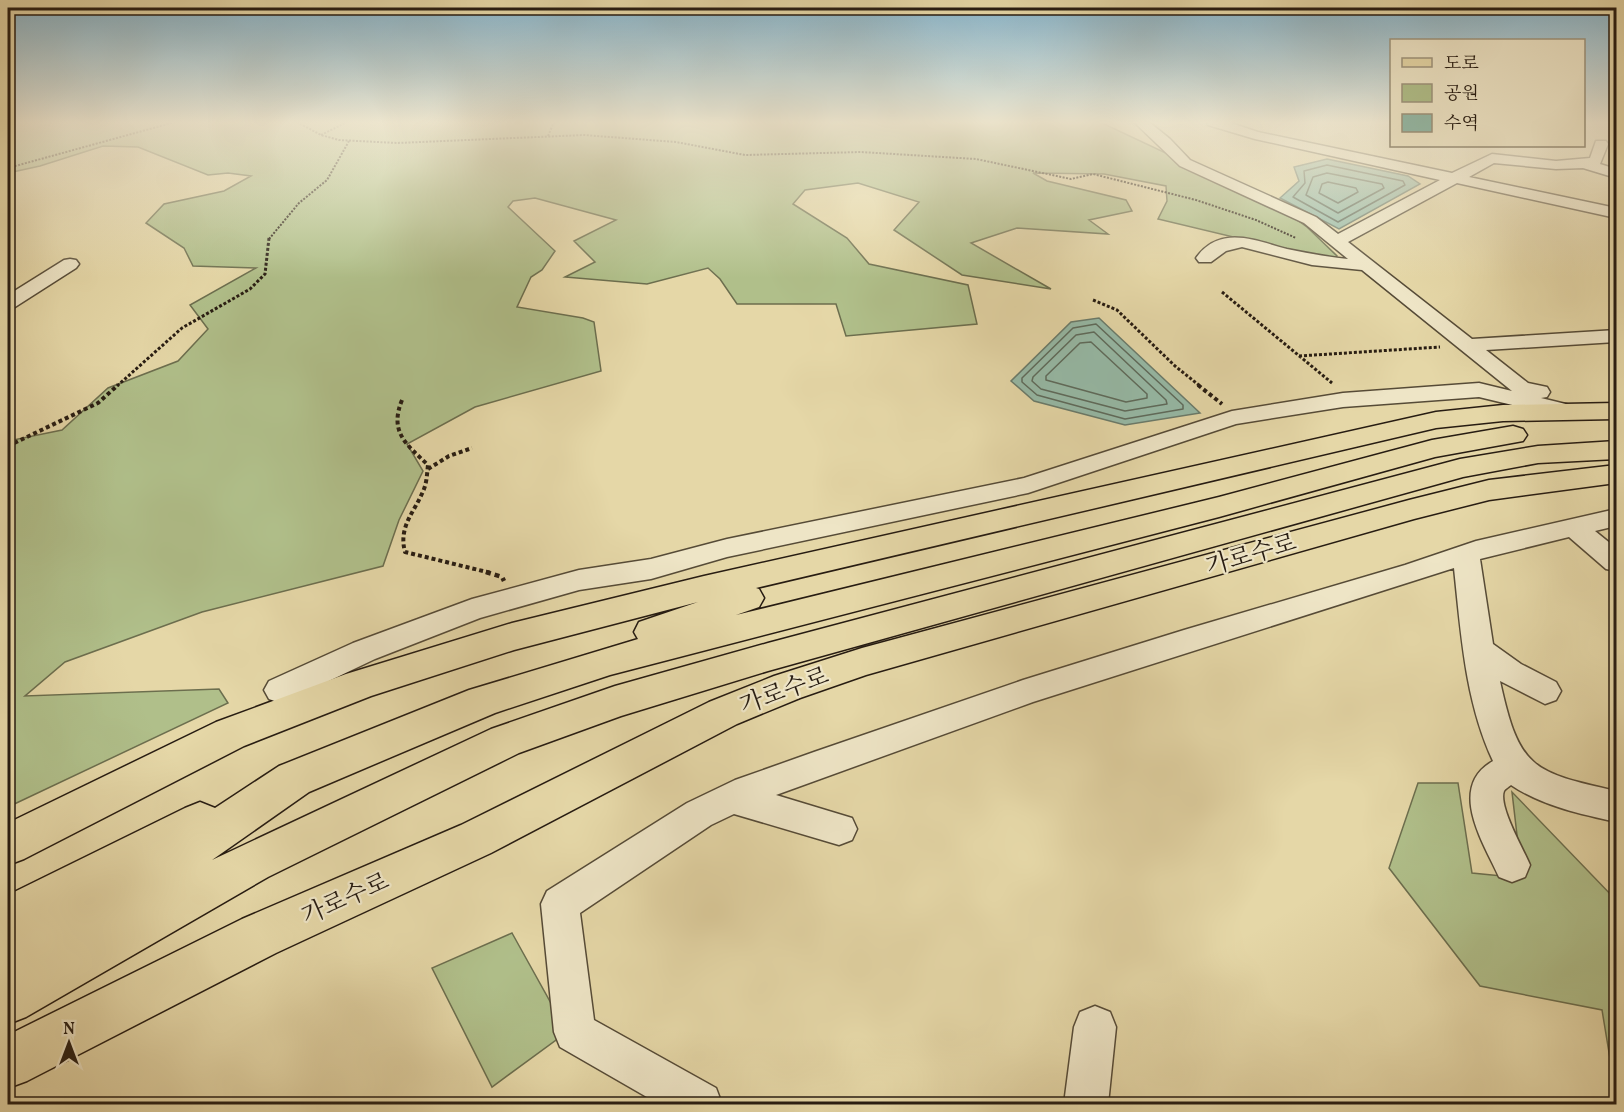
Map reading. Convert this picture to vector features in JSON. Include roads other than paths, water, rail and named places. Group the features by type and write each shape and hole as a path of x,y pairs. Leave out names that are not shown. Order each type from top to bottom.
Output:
{"main road":[{"path":"8,845 230,734 359,685 512,638 704,588 1436,420 1503,413 1566,411 1615,417"},
{"path":"483,701 609,661 1207,510 1432,449 1615,417"},
{"name":"가로수로","path":"8,999 252,862 505,741 615,702 768,657 1460,468 1508,458 1617,450"},
{"name":"가로수로","path":"8,1062 259,936 476,840 723,713 787,687 873,659 1409,510 1489,490 1617,474"},
{"path":"8,919 47,902 208,818 294,779 570,663 722,605 939,546 1004,519"},
{"path":"8,954 148,879 294,779"}],"street":[{"path":"1210,174 1310,220 1521,388 1615,417"},
{"path":"1437,174 1617,213"},
{"path":"1337,241 1459,174"},
{"path":"1552,199 1617,199"},
{"path":"1205,258 1213,251 1239,241 1321,262 1366,265"},
{"path":"8,303 70,264"},
{"path":"1467,345 1617,336"},
{"path":"280,690 410,633 472,610 579,580 651,569 727,548 1028,485 1239,417 1343,400 1479,390 1566,411"},
{"path":"700,1104 574,1032 560,904 699,814 732,798 814,766 1023,693 1185,641 1415,572 1485,547 1617,518"},
{"path":"1573,527 1617,562"},
{"path":"1467,554 1481,677 1506,758 1536,783 1564,795 1617,806"},
{"path":"1479,650 1496,665 1515,677 1545,691"},
{"path":"1512,865 1487,805 1488,786 1498,775 1514,766"},
{"path":"732,798 839,829"},
{"path":"1086,1104 1095,1027"}],"water":[{"path":"1296,174 1398,174 1408,176 1420,184 1339,229 1280,198 1299,181"},
{"path":"1099,318 1200,413 1125,425 1034,401 1011,381 1071,322"}]}
